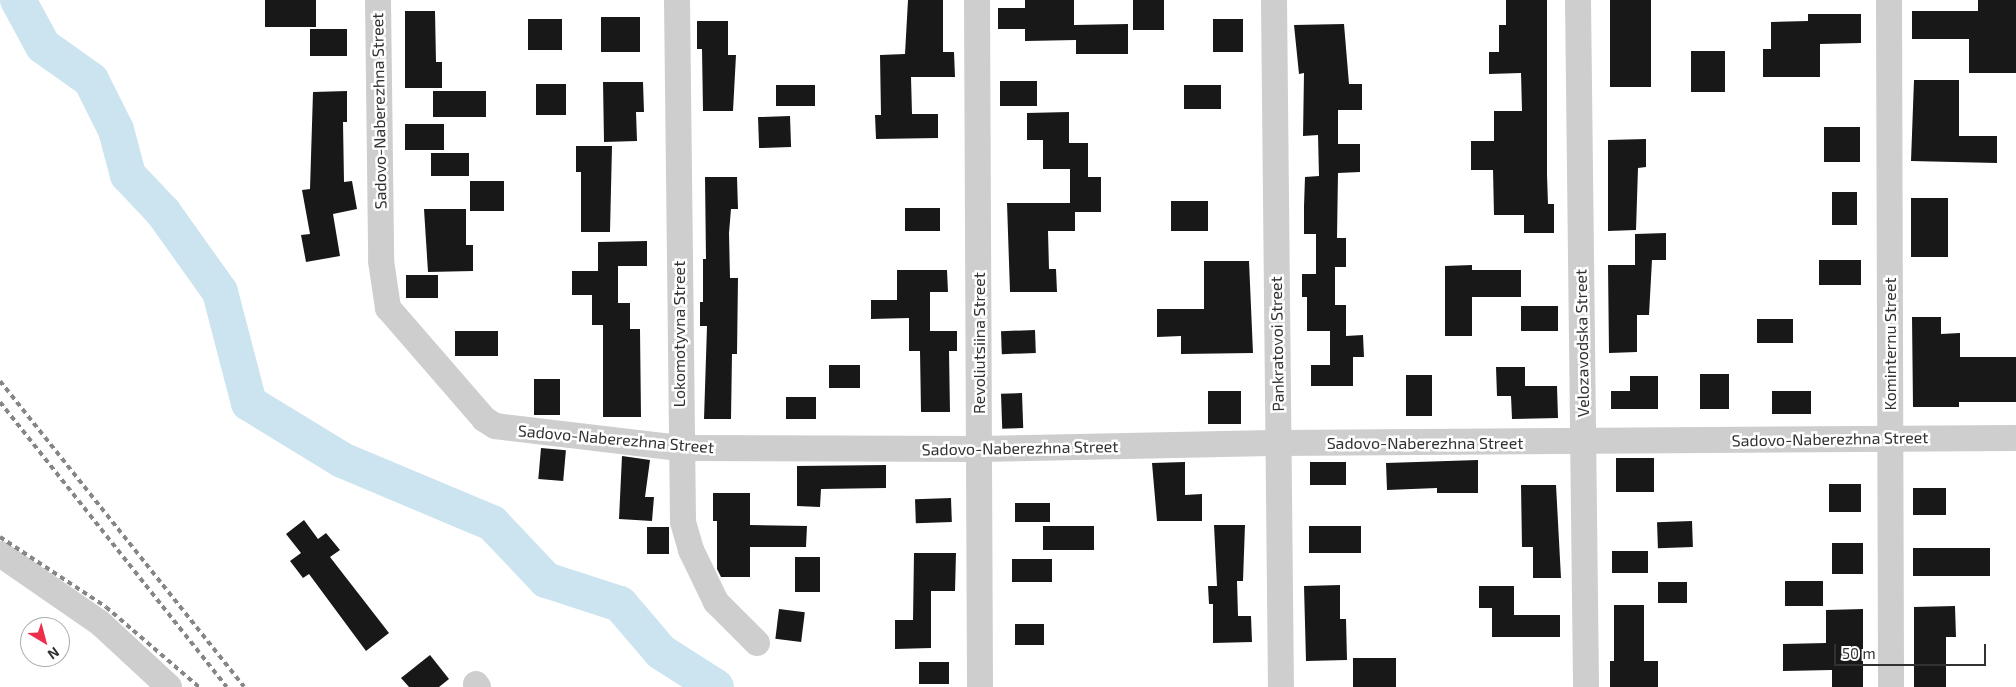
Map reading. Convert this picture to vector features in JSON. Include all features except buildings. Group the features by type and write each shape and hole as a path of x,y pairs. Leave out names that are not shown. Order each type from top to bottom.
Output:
{"street":[{"name":"Sadovo-Naberezhna Street","path":"378,0 381,261 388,308 394,319 484,419 495,426 680,448 980,449 1278,443 2016,438"},
{"name":"Lokomotyvna Street","path":"677,0 680,448 683,522 691,550 716,602 757,644"},
{"name":"Revoliutsiina Street","path":"976,0 980,687"},
{"name":"Pankratovoi Street","path":"1274,0 1281,687"},
{"name":"Velozavodska Street","path":"1578,0 1586,687"},
{"name":"Kominternu Street","path":"1889,0 1891,687"},
{"path":"0,554 100,623 169,687"}],"waterway":[{"path":"18,0 43,46 91,80 116,130 128,175 163,212 220,292 249,403 342,460 492,523 546,580 620,604 661,652 716,687"}],"railway":[{"path":"0,381 244,687"},
{"path":"0,402 227,687"},
{"path":"0,537 106,607 199,687"}]}
